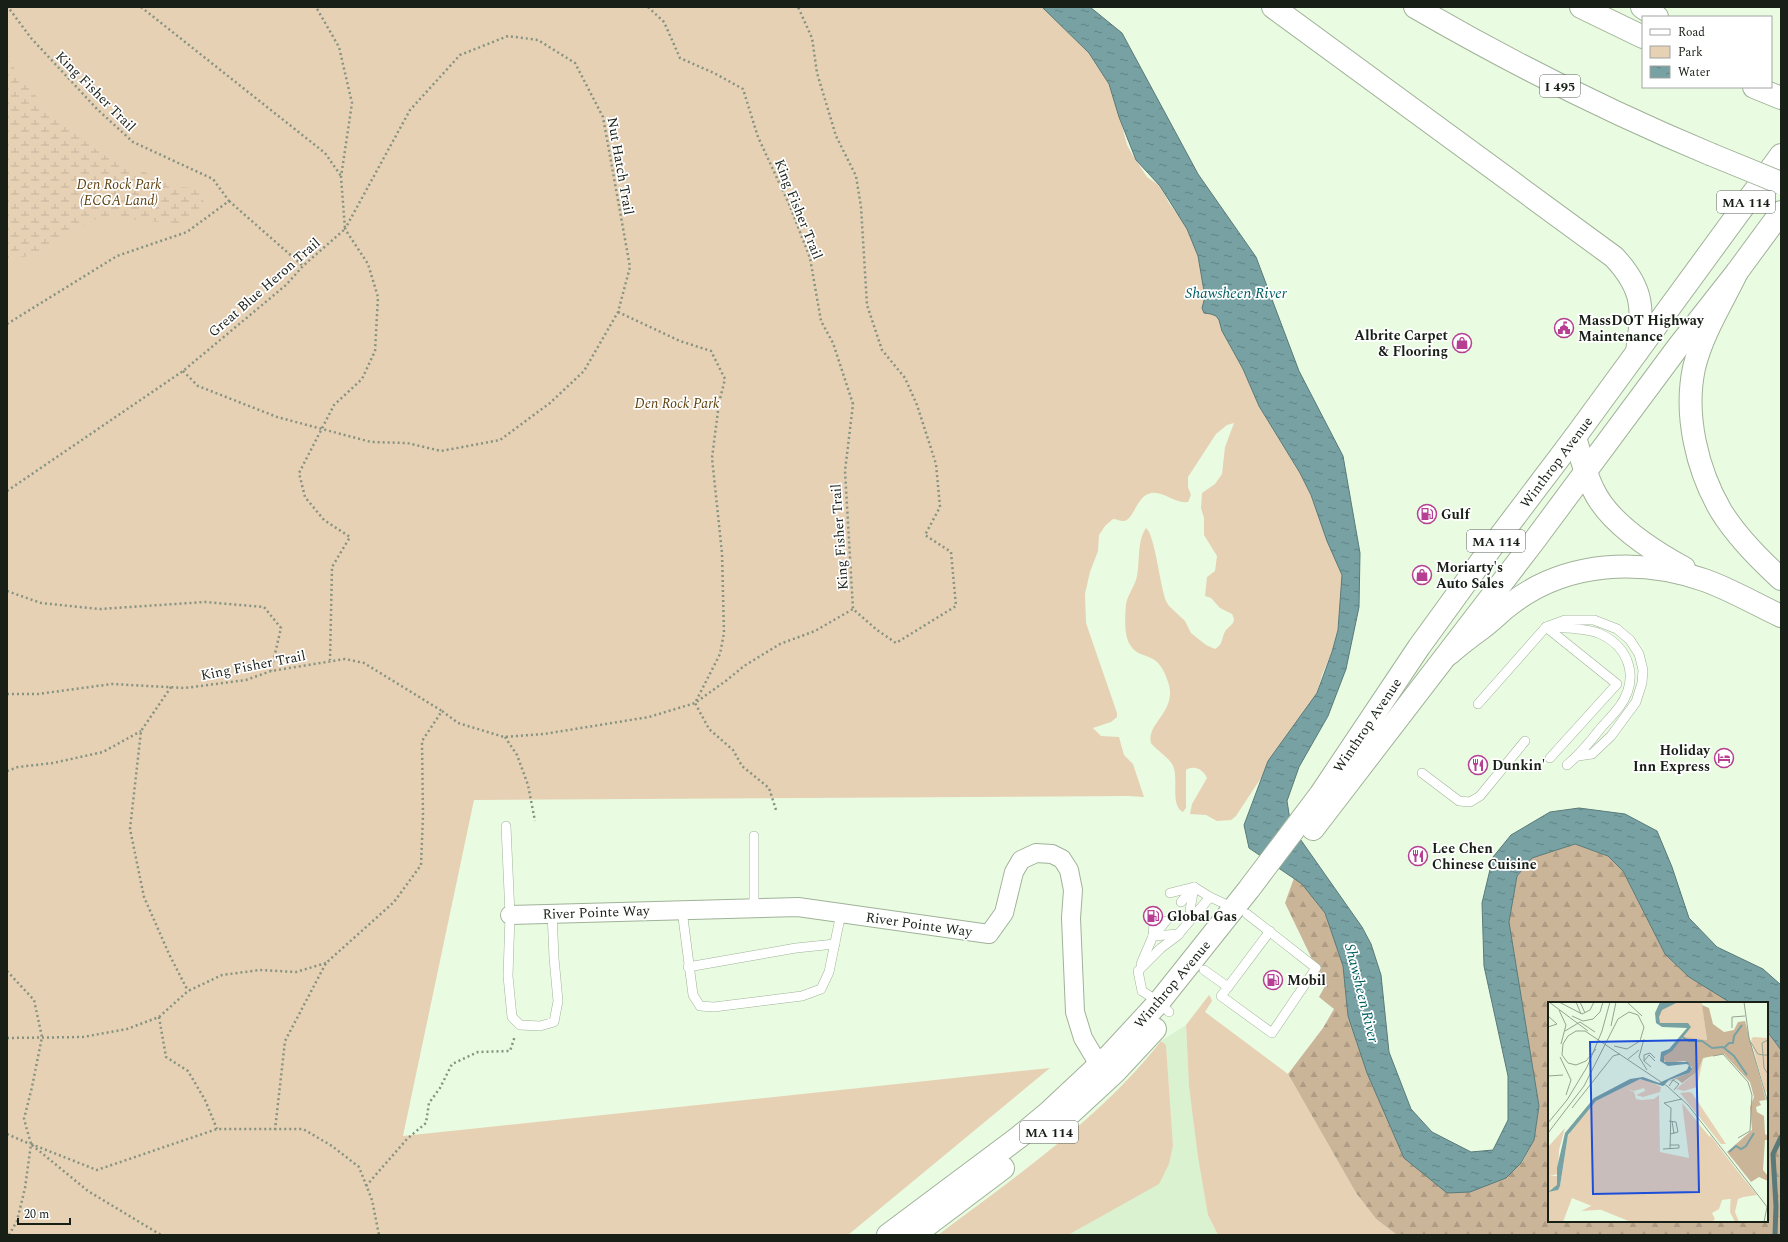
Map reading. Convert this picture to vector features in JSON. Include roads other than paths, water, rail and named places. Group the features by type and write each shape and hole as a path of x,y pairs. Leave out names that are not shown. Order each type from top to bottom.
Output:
{"highway":[{"path":"1273,7 1614,257 1627,270 1640,303 1641,322 1637,352"},
{"name":"I 495","path":"1415,7 1542,77 1710,154 1781,183"},
{"path":"1581,7 1642,37"},
{"path":"1642,7 1656,16"},
{"name":"Winthrop Avenue","path":"1303,830 1320,796 1419,647 1781,155"},
{"name":"Winthrop Avenue","path":"914,1235 1036,1142 1081,1104 1104,1071 1164,1007 1241,911 1303,830 1448,654 1781,212"},
{"path":"1737,272 1705,336 1694,368 1690,400 1693,434 1700,463 1721,511 1739,536 1761,561 1781,579"},
{"path":"1575,437 1593,490 1606,509 1647,545 1700,579 1781,616"},
{"path":"1448,654 1512,603 1529,592 1571,573 1602,567 1634,567 1661,569 1700,579"},
{"name":"Winthrop Avenue","path":"888,1235 1104,1071"}],"street":[{"name":"River Pointe Way","path":"510,915 798,907 989,934 1004,913 1014,872 1021,860 1036,853 1052,854 1062,859 1069,870 1072,890 1071,918 1075,1012 1083,1038 1104,1071"}],"lane":[{"path":"1478,704 1546,626 1565,620 1594,620 1605,623 1617,629 1630,640 1639,654 1643,670 1642,683 1636,702 1628,715 1610,736 1592,754 1578,756"},
{"path":"1546,626 1596,632 1616,645 1624,654 1629,664 1630,677 1627,692 1620,705 1578,756 1567,765"},
{"path":"1546,626 1617,684 1550,758"},
{"path":"1422,773 1459,801 1470,802 1480,796 1525,741"},
{"path":"506,826 510,915 509,983 512,1017 520,1024 540,1026 554,1022 558,1001 552,913"},
{"path":"754,836 754,908"},
{"path":"1170,893 1194,887 1210,897 1241,911 1270,932 1316,968 1272,1033 1221,996 1270,932"},
{"path":"1181,902 1194,887"},
{"path":"1190,910 1194,887"},
{"path":"1138,971 1210,897"},
{"path":"682,910 688,967 693,994 700,1006 714,1007 802,996 821,989 829,972 841,913"},
{"path":"1153,936 1155,911"},
{"path":"1164,1007 1142,991 1138,971 1153,936 1166,921"},
{"path":"1153,936 1166,935 1176,931"},
{"path":"688,967 796,948 835,944"},
{"path":"1198,965 1228,987"}],"water":[{"name":"Shawsheen River","path":"1042,7 1090,7 1122,33 1198,174 1256,257 1299,371 1343,456 1360,553 1359,607 1346,669 1328,716 1299,767 1287,801 1291,826 1362,927 1371,944 1381,975 1389,1052 1411,1109 1432,1132 1471,1152 1493,1150 1508,1120 1508,1076 1484,966 1482,903 1493,857 1511,835 1550,812 1579,808 1625,814 1657,831 1672,867 1689,918 1717,947 1763,969 1781,985 1781,1050 1768,1032 1768,1002 1729,1002 1689,977 1665,954 1623,871 1608,856 1575,844 1532,858 1517,876 1509,922 1539,1106 1534,1140 1521,1163 1506,1178 1470,1192 1447,1193 1404,1158 1367,1073 1348,1016 1343,966 1325,913 1302,884 1249,848 1244,825 1268,761 1317,693 1332,652 1338,630 1342,575 1327,541 1311,495 1300,473 1259,406 1243,369 1222,331 1219,320 1216,316 1204,313 1202,308 1205,297 1198,256 1187,229 1160,186 1136,160 1119,117 1109,84 1089,53"}],"waterway":[{"path":"1775,1235 1776,1206 1773,1154 1781,1137"}],"place":[{"name":"MassDOT Highway Maintenance","path":"1564,328"},
{"name":"Albrite Carpet & Flooring","path":"1462,343"},
{"name":"Gulf","path":"1427,514"},
{"name":"Moriarty's Auto Sales","path":"1422,575"},
{"name":"Holiday Inn Express","path":"1724,758"},
{"name":"Dunkin'","path":"1478,765"},
{"name":"Lee Chen Chinese Cuisine","path":"1418,856"},
{"name":"Global Gas","path":"1153,916"},
{"name":"Mobil","path":"1273,980"}],"park label":[{"name":"Den Rock Park (ECGA Land)","path":"119,192"},
{"name":"Den Rock Park","path":"677,403"}]}
